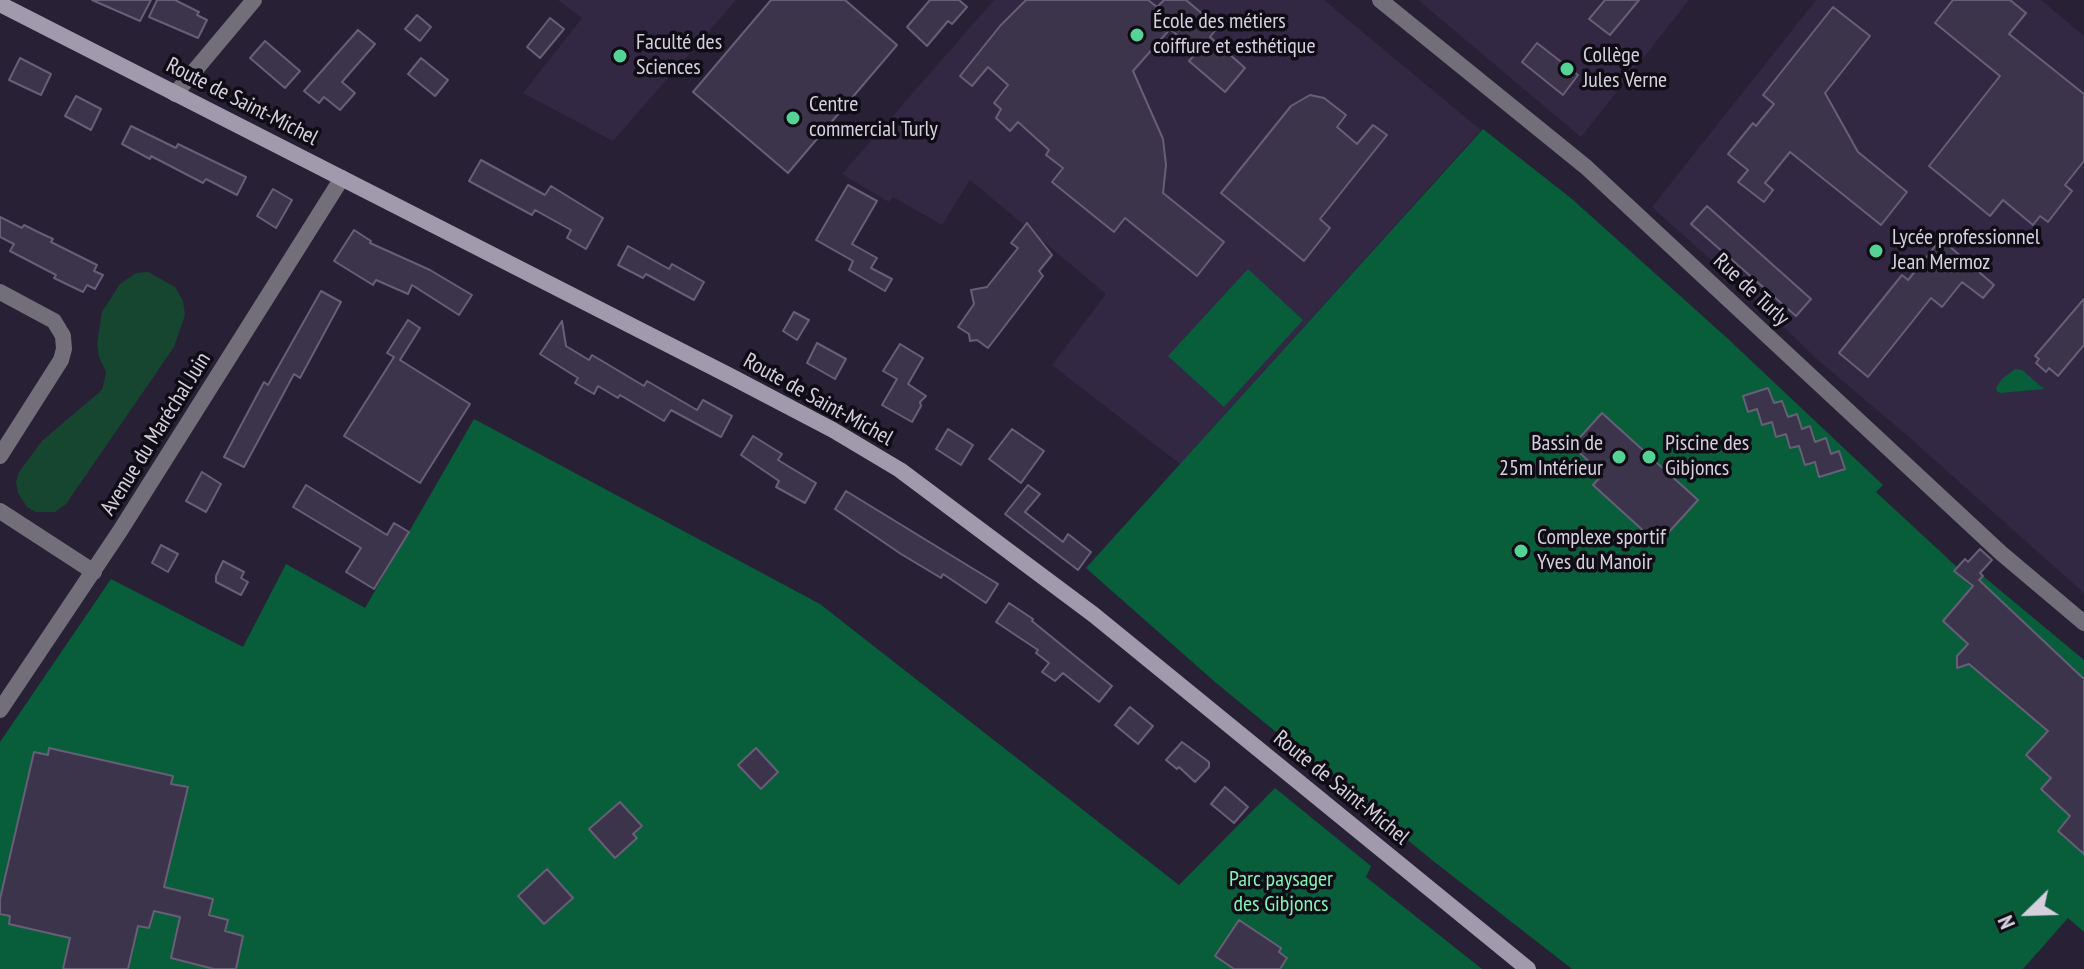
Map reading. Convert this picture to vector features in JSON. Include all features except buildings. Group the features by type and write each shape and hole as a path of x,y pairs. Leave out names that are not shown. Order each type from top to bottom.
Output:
{"street":[{"name":"Rue de Turly","path":"1380,0 1586,167 2001,553 2084,623"},
{"path":"175,94 245,2"},
{"name":"Route de Saint-Michel","path":"0,4 833,430 900,470 1094,615 1528,969"},
{"name":"Avenue du Maréchal Juin","path":"0,710 94,572 342,178"},
{"path":"0,292 54,321 63,336 64,349 61,360 0,456"},
{"path":"0,511 94,572"}],"shaded area":[{"name":"Faculté des Sciences","path":"558,0 736,0 613,141 523,93 582,18"},
{"path":"994,0 1324,0 1481,130 1180,464 1052,365 1106,294 970,180 942,225 893,197 889,202 842,174"},
{"name":"Collège Jules Verne","path":"1418,0 1689,0 1581,137"},
{"name":"Lycée professionnel Jean Mermoz","path":"1816,0 2041,0 2084,36 2084,593 1819,361 1652,207"},
{"path":"148,272 175,287 183,301 185,315 174,347 66,504 55,512 36,512 27,507 18,493 16,482 19,472 42,441 102,390 106,372 97,344 102,312 120,284 136,273"}],"green space":[{"name":"Complexe sportif Yves du Manoir","path":"1483,129 1572,199 1726,337 1883,485 1876,492 1957,567 1954,571 1972,587 1983,576 2084,660 2084,932 2068,918 2023,969 1572,969 1432,860 1215,682 1086,568"},
{"path":"1248,269 1303,320 1224,407 1168,356"},
{"path":"2015,369 2022,370 2044,389 1997,391 2002,379"},
{"name":"Parc paysager des Gibjoncs","path":"474,419 820,604 1179,885 1275,788 1371,866 1366,877 1482,969 0,969 0,742 111,579 243,647 286,564 365,608"}],"place":[{"name":"École des métiers coiffure et esthétique","path":"1137,35"},
{"name":"Faculté des Sciences","path":"620,56"},
{"name":"Collège Jules Verne","path":"1567,69"},
{"name":"Centre commercial Turly","path":"793,118"},
{"name":"Lycée professionnel Jean Mermoz","path":"1876,251"},
{"name":"Bassin de 25m Intérieur","path":"1619,457"},
{"name":"Piscine des Gibjoncs","path":"1649,457"},
{"name":"Complexe sportif Yves du Manoir","path":"1521,551"}]}
